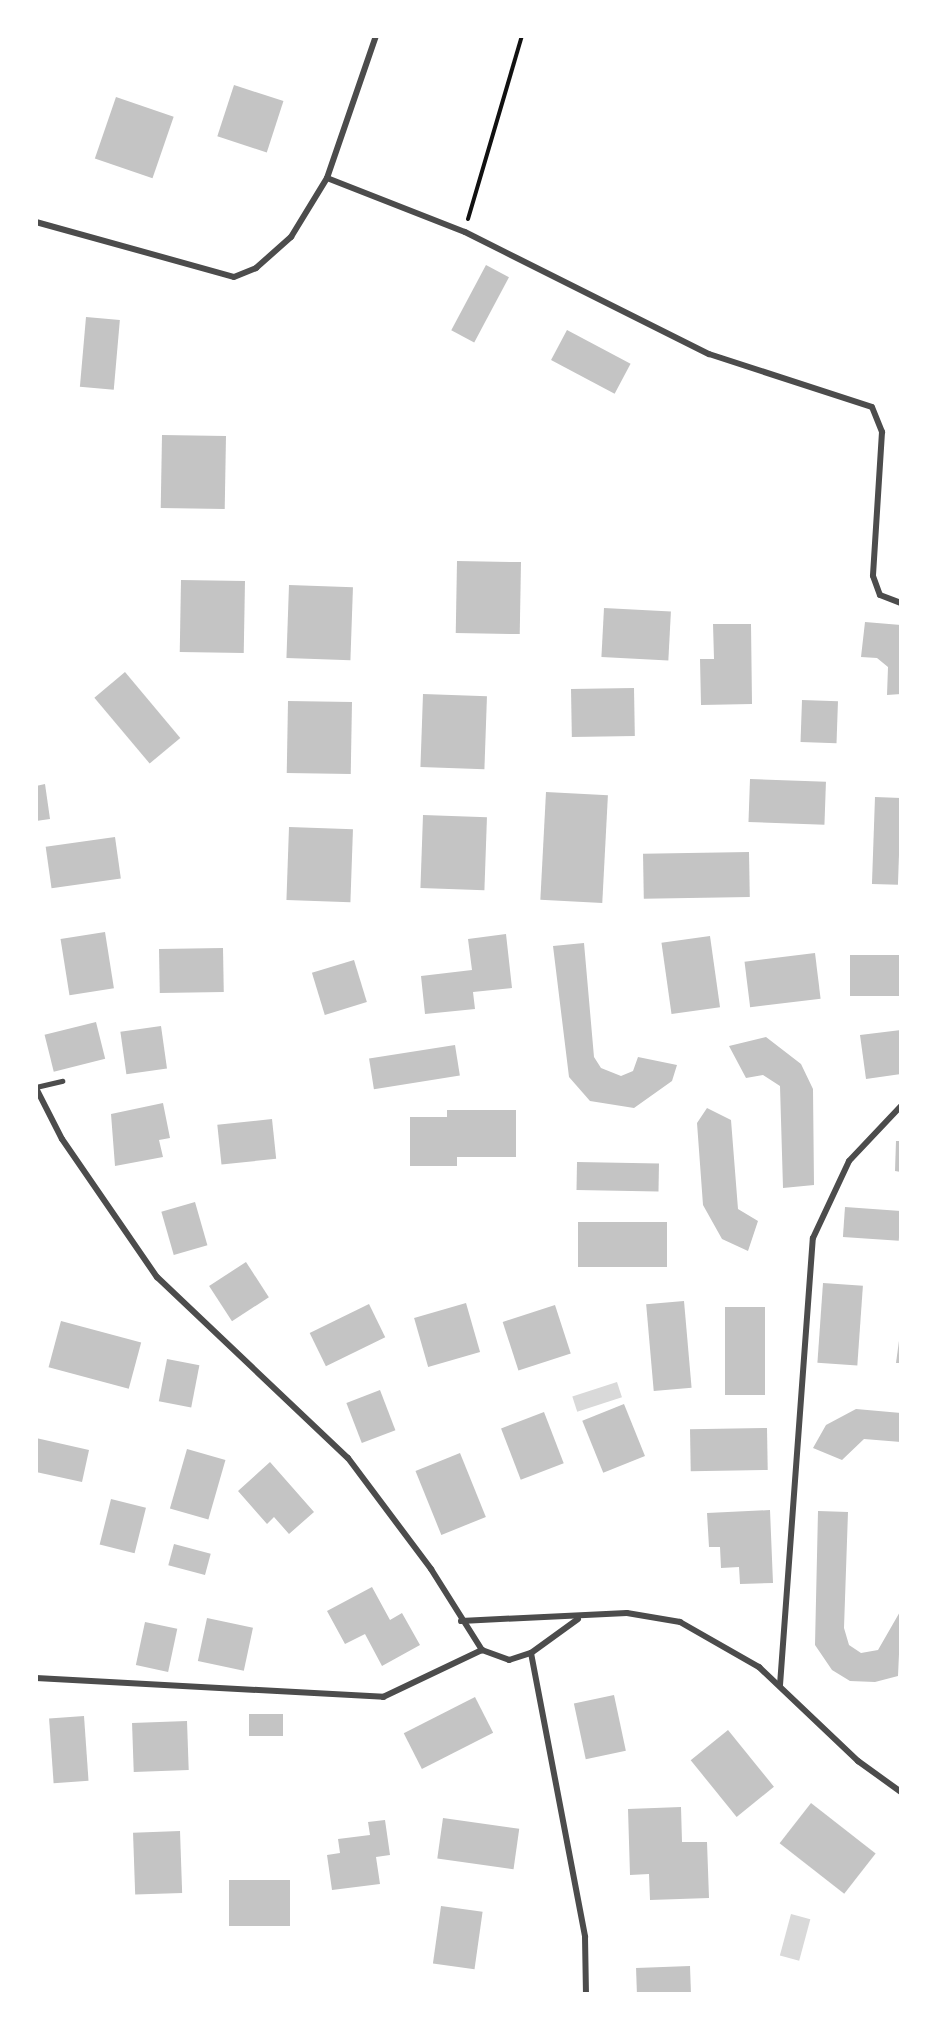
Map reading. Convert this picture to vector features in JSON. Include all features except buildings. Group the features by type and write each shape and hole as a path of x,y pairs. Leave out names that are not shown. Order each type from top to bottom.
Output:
{"street":[{"path":"36,222 234,276 256,268 291,237 327,178 376,36"},
{"path":"327,178 465,232 709,354 872,407 882,432 873,576 880,595 901,603"},
{"path":"36,1088 62,1139 157,1277 348,1458 431,1569 461,1621 482,1650 509,1660 531,1653 578,1618"},
{"path":"780,1685 813,1238 854,1153 901,1106"},
{"path":"461,1621 578,1618 627,1613 680,1622 737,1651 780,1685 858,1761 901,1792"},
{"path":"36,1678 383,1697 482,1650"},
{"path":"531,1653 585,1936 586,1994"}],"lane":[{"path":"36,1088 62,1082"}],"path":[{"path":"465,232 522,36"}],"shaded area":[{"path":"617,1382 622,1397 577,1412 572,1397"},
{"path":"791,1914 810,1919 799,1961 780,1956"}]}
